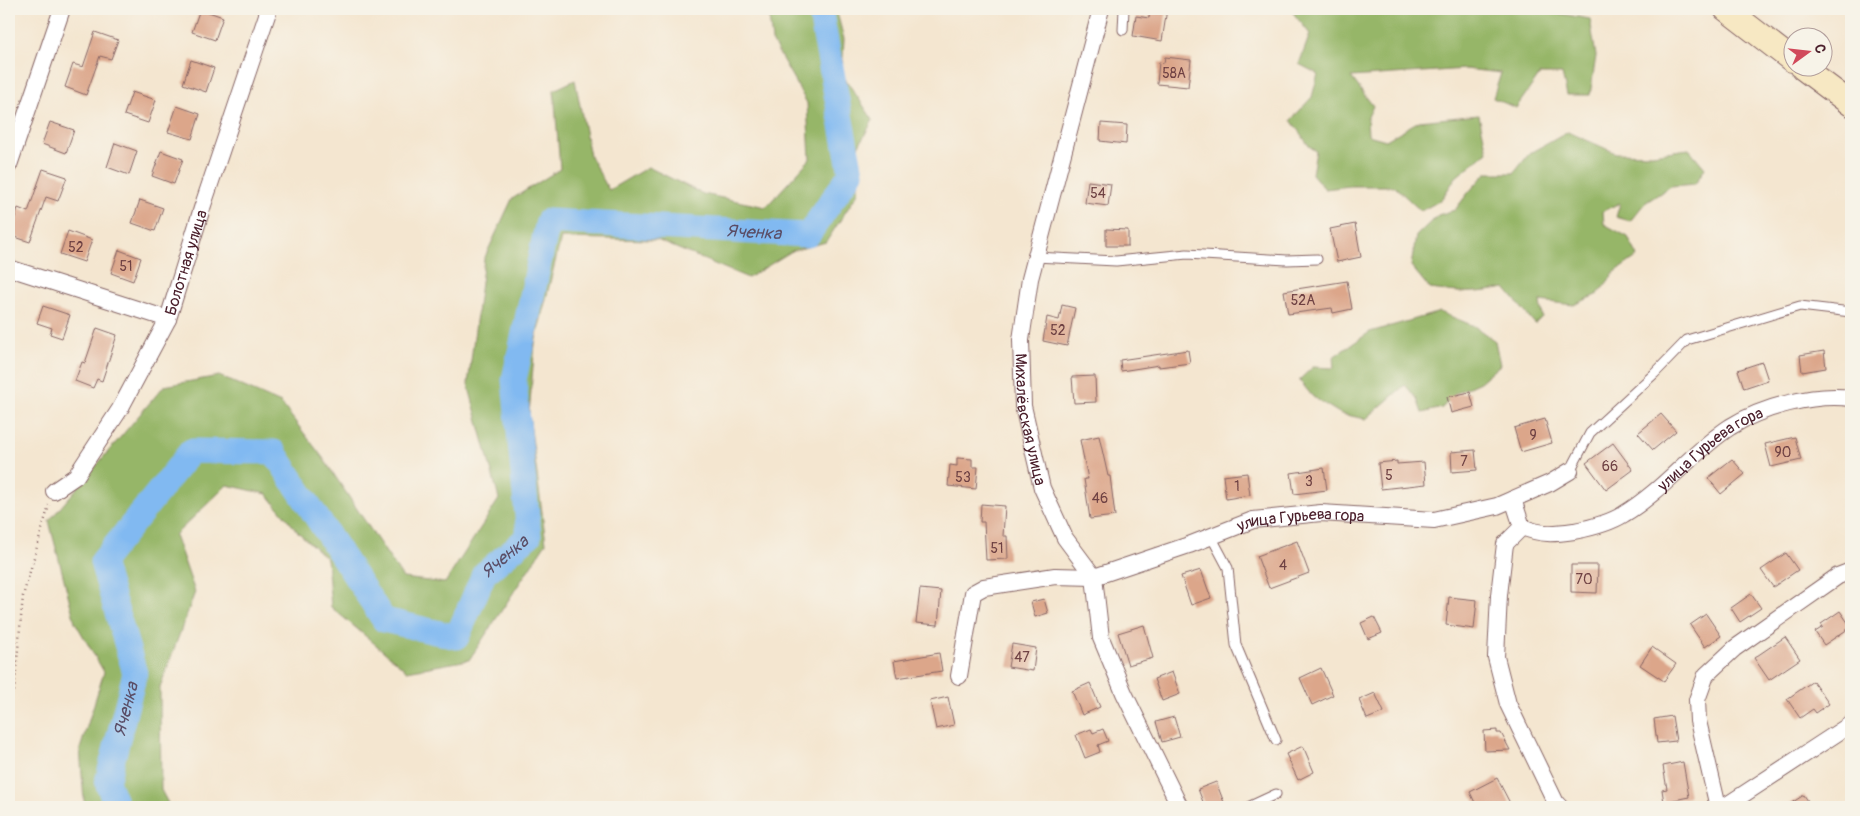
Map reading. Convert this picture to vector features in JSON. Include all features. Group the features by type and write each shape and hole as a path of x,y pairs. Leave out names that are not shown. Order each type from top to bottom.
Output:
{"main road":[{"path":"1726,9 1782,52"},
{"path":"1816,78 1851,104"}],"street":[{"path":"9,165 62,9"},
{"name":"Болотная улица","path":"54,490 76,476 120,409 168,319 203,205 269,9"},
{"name":"Михалёвская улица","path":"1094,577 1065,538 1042,488 1023,406 1020,340 1030,279 1101,9"},
{"path":"9,268 168,319"},
{"name":"улица Гурьева гора","path":"1522,527 1552,535 1589,528 1624,515 1658,488 1701,448 1732,426 1765,410 1801,401 1838,396 1851,398"},
{"name":"улица Гурьева гора","path":"1094,577 1253,520 1321,513 1434,520 1497,506 1550,483 1570,471"},
{"path":"1513,499 1522,527 1505,544 1499,595 1496,657 1508,704 1520,732 1556,803 1560,807"},
{"path":"1718,807 1698,721 1697,700 1706,675 1743,643 1838,576 1851,571"},
{"path":"960,676 973,593 984,587 1055,576 1094,577 1101,638 1124,693 1180,807"},
{"path":"1724,807 1851,724"}],"lane":[{"path":"1123,30 1124,9"},
{"path":"1036,257 1116,261 1188,254 1287,260 1317,259"},
{"path":"1570,471 1590,432 1654,374 1687,340 1800,306 1851,312"},
{"path":"1211,536 1228,568 1236,645 1276,740"},
{"path":"1248,807 1276,794"}],"path":[{"path":"9,700 14,692 23,596 54,490"}],"green space":[{"path":"768,9 836,9 844,39 842,74 873,120 858,147 858,193 826,242 792,251 748,278 657,240 561,238 535,343 529,414 546,543 469,660 407,671 331,607 327,559 297,531 267,494 227,485 175,535 195,592 160,687 161,790 170,807 87,807 84,801 80,749 104,672 75,622 49,521 164,386 219,376 281,403 323,458 403,578 445,583 499,499 468,384 484,259 512,199 560,169 554,90 575,80 590,156 609,190 648,167 703,194 766,207 810,159 807,103 772,41"},
{"path":"1290,9 1520,9 1539,10 1590,19 1596,56 1590,95 1567,95 1562,74 1540,74 1516,108 1493,98 1501,73 1465,69 1351,77 1373,106 1367,119 1368,135 1386,140 1419,121 1479,115 1487,152 1456,177 1441,200 1421,211 1394,186 1350,186 1325,189 1312,174 1316,151 1309,146 1291,120 1312,97 1318,74 1299,64 1310,34"},
{"path":"1568,132 1616,153 1652,154 1689,149 1705,168 1695,184 1671,186 1645,203 1630,221 1616,217 1620,203 1603,211 1604,224 1628,237 1638,256 1615,272 1598,294 1574,305 1540,301 1542,317 1535,324 1505,288 1468,292 1430,289 1411,266 1416,236 1438,215 1455,210 1486,173 1514,173 1529,154"},
{"path":"1440,312 1474,326 1495,341 1500,365 1480,382 1456,393 1442,408 1422,413 1417,399 1405,385 1366,419 1341,414 1313,397 1299,380 1313,367 1334,368 1333,357 1370,332"}],"building":[{"path":"200,9 223,17 215,40 192,32"},
{"path":"1150,9 1167,9 1162,41 1133,36 1136,16 1149,18"},
{"path":"95,32 118,40 111,59 100,56 86,95 65,87 73,64 83,67"},
{"path":"1165,57 1191,60 1188,87 1157,84 1159,62 1164,63"},
{"path":"191,60 214,68 206,92 183,84"},
{"path":"132,92 156,100 148,123 124,115"},
{"path":"177,106 200,114 192,139 168,132"},
{"path":"50,122 74,130 66,153 42,144"},
{"path":"1101,123 1127,125 1126,144 1100,141"},
{"path":"115,143 137,151 129,175 107,167"},
{"path":"161,151 183,159 174,184 152,176"},
{"path":"43,169 67,177 58,201 46,197 30,242 9,235 18,208 28,212"},
{"path":"1088,181 1111,184 1108,206 1085,203"},
{"path":"140,200 163,208 155,231 132,223"},
{"path":"1355,224 1361,257 1337,262 1330,229"},
{"path":"1106,229 1128,230 1128,246 1106,246"},
{"path":"68,231 92,240 84,262 60,254"},
{"path":"119,250 141,258 133,281 111,273"},
{"path":"1347,281 1352,309 1333,313 1332,308 1288,314 1284,291"},
{"path":"1062,305 1075,308 1067,346 1043,341 1047,317 1059,320"},
{"path":"43,306 70,315 62,338 50,334 52,328 37,323"},
{"path":"97,328 117,335 102,381 97,379 93,388 75,381 82,362 85,363"},
{"path":"1188,350 1190,363 1159,367 1159,365 1121,371 1120,360"},
{"path":"1824,351 1826,368 1802,372 1800,355"},
{"path":"1762,362 1768,380 1744,388 1738,370"},
{"path":"1095,376 1096,402 1074,403 1072,377"},
{"path":"1470,392 1474,407 1451,413 1447,397"},
{"path":"1661,414 1676,431 1653,450 1638,433"},
{"path":"1545,419 1552,443 1521,452 1514,428"},
{"path":"1099,436 1108,476 1110,476 1115,516 1090,519 1084,479 1088,479 1080,440"},
{"path":"1795,437 1801,460 1771,467 1765,444"},
{"path":"1613,443 1633,470 1606,490 1586,463"},
{"path":"1475,450 1477,470 1452,472 1451,452"},
{"path":"957,458 972,459 972,467 978,467 976,489 948,486 950,465 957,466"},
{"path":"1732,459 1745,474 1721,494 1708,478"},
{"path":"1397,461 1397,464 1424,462 1426,484 1381,489 1378,463"},
{"path":"1324,468 1327,490 1294,494 1291,473"},
{"path":"1247,473 1250,495 1226,499 1223,476"},
{"path":"981,504 1005,506 1003,536 1007,536 1008,559 986,560 984,522 980,522"},
{"path":"1297,541 1309,573 1269,588 1257,556"},
{"path":"1786,553 1798,570 1773,587 1761,570"},
{"path":"1571,565 1598,565 1597,593 1571,592"},
{"path":"1201,570 1211,598 1191,605 1181,576"},
{"path":"920,589 941,591 938,625 916,623"},
{"path":"1751,594 1761,608 1740,622 1731,608"},
{"path":"1449,597 1477,600 1474,629 1446,625"},
{"path":"1044,599 1048,613 1035,617 1031,602"},
{"path":"1840,611 1851,627 1824,645 1815,632 1823,627 1821,624"},
{"path":"1706,614 1721,636 1705,647 1690,625"},
{"path":"1374,617 1382,633 1368,639 1361,623"},
{"path":"1144,625 1153,658 1128,665 1118,633"},
{"path":"1785,637 1800,659 1769,680 1754,658"},
{"path":"1012,644 1036,648 1033,671 1008,667"},
{"path":"1652,647 1676,664 1664,681 1640,665"},
{"path":"939,653 942,671 897,678 894,661"},
{"path":"1321,668 1333,695 1312,705 1300,678"},
{"path":"1172,672 1180,694 1162,701 1154,679"},
{"path":"1813,681 1829,704 1816,713 1813,709 1800,718 1787,699"},
{"path":"1090,683 1100,707 1082,715 1072,691"},
{"path":"1375,693 1384,712 1367,719 1359,700"},
{"path":"948,697 954,725 936,729 930,701"},
{"path":"1672,716 1676,741 1657,743 1654,719"},
{"path":"1174,717 1180,737 1162,742 1156,722"},
{"path":"1091,729 1093,733 1103,729 1108,741 1098,745 1100,752 1085,758 1076,735"},
{"path":"1497,730 1497,733 1501,733 1510,750 1485,751 1484,731"},
{"path":"1303,746 1314,772 1298,780 1286,754"},
{"path":"1683,762 1689,797 1664,802 1662,790 1667,789 1663,766"},
{"path":"1497,778 1512,807 1477,807 1470,792"},
{"path":"1216,782 1225,805 1205,807 1198,789"},
{"path":"1804,795 1812,807 1785,807"}],"waterway":[{"name":"Яченка","path":"117,807 107,782 135,673 102,562 191,451 274,452 384,620 457,637 484,574 529,536 514,380 548,221 808,235 851,173 820,9"}]}
